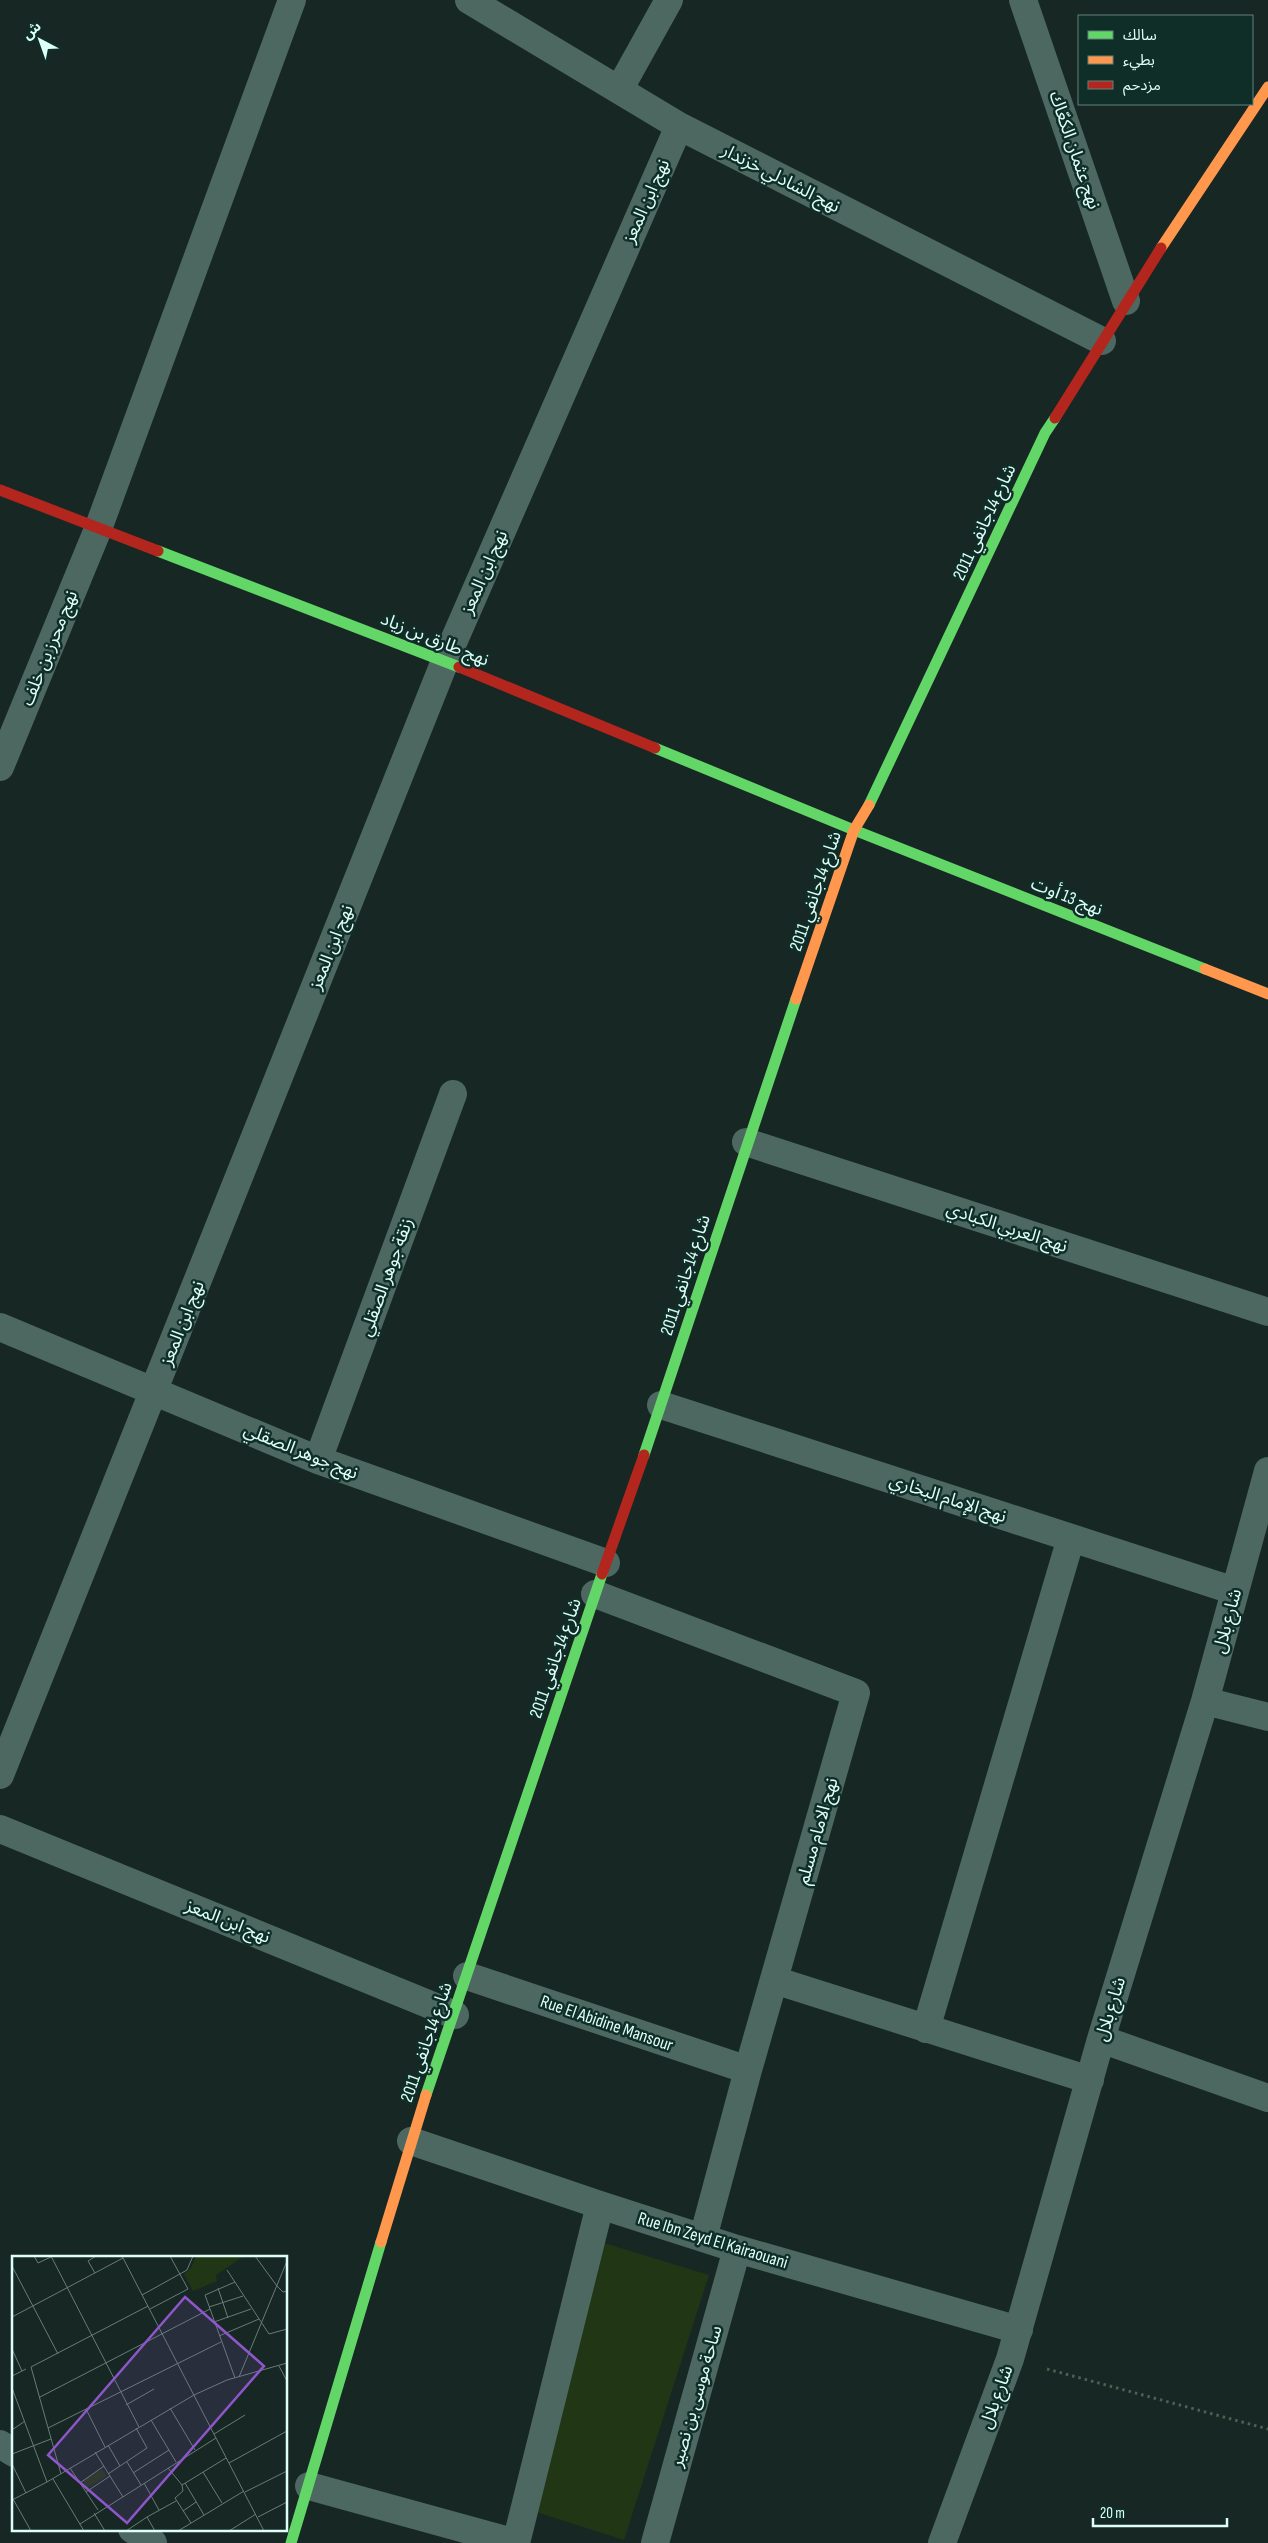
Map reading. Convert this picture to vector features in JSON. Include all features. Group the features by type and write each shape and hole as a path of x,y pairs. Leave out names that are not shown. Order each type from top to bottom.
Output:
{"street":[{"name":"نهج محرز بن خلف","path":"0,767 98,530 292,0"},
{"name":"نهج الشادلي خزندار","path":"470,0 679,126 1102,341"},
{"path":"619,90 669,0"},
{"name":"نهج عثمان الكعّاك","path":"1023,0 1126,301"},
{"name":"شارع 14جانفي 2011","path":"291,2543 411,2141 455,2015 595,1594 661,1405 746,1142 854,830 876,793 1045,433 1126,301 1268,87"},
{"name":"نهج ابن المعز","path":"0,1775 155,1391 445,660 679,126"},
{"name":"نهج طارق بن زياد","path":"0,490 98,530 445,660 854,830"},
{"name":"نهج 13 أوت","path":"854,830 1268,994"},
{"name":"زنقة جوهر الصقلي","path":"318,1460 453,1094"},
{"name":"نهج العربي الكبادي","path":"746,1142 1268,1312"},
{"name":"نهج جوهر الصقلي","path":"0,1327 318,1460 606,1563"},
{"name":"نهج الإمام البخاري","path":"661,1405 1235,1591"},
{"name":"شارع بلال","path":"942,2543 1019,2330 1101,2039 1205,1701 1268,1471"},
{"path":"926,2029 1071,1538"},
{"name":"نهج الامام مسلم","path":"595,1594 856,1693 748,2070 703,2238"},
{"path":"1205,1701 1268,1717"},
{"name":"نهج ابن المعز","path":"0,1829 455,2015"},
{"name":"Rue El Abidine Mansour","path":"467,1976 748,2070"},
{"path":"774,1980 1090,2080"},
{"path":"1101,2039 1268,2098"},
{"name":"Rue Ibn Zeyd El Kairaouani","path":"411,2141 600,2206 737,2249 1019,2330"},
{"path":"309,2486 516,2543 600,2206"},
{"name":"ساحة موسى بن نصير","path":"655,2543 737,2249"},
{"path":"0,2444 12,2451"},
{"path":"134,2530 153,2543"}],"path":[{"path":"1010,2359 1268,2428"}],"green space":[{"path":"601,2242 709,2275 624,2540 517,2506"}],"traffic: fast":[{"path":"869,805 1045,433 1055,418"},
{"path":"158,551 459,667"},
{"path":"655,748 854,830 1205,969"},
{"path":"644,1455 796,999"},
{"path":"426,2095 602,1574"},
{"path":"291,2543 381,2242"}],"traffic: slow":[{"path":"1161,248 1268,87"},
{"path":"796,999 854,830 869,805"},
{"path":"1205,969 1268,994"},
{"path":"381,2242 426,2095"}],"traffic: jam":[{"path":"1055,418 1161,248"},
{"path":"0,490 158,551"},
{"path":"459,667 655,748"},
{"path":"602,1574 644,1455"}]}
